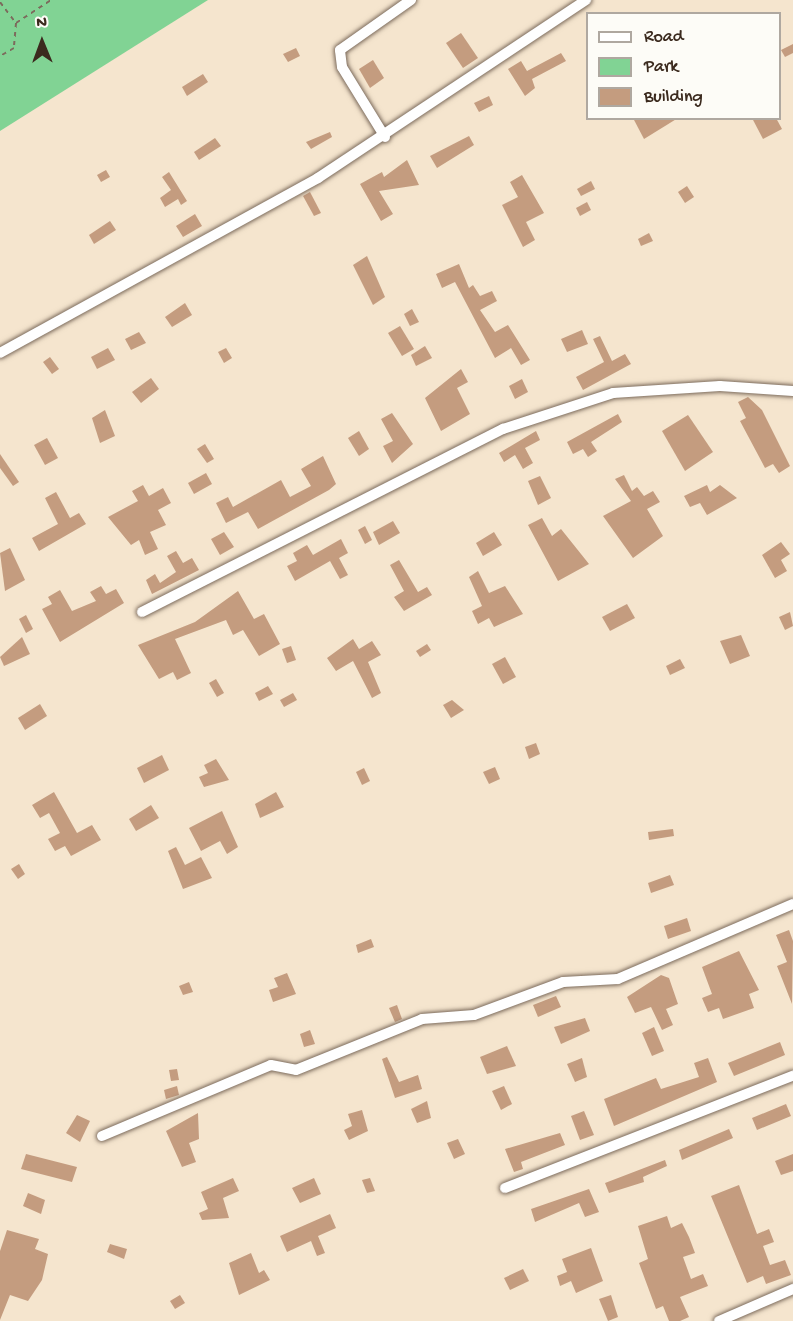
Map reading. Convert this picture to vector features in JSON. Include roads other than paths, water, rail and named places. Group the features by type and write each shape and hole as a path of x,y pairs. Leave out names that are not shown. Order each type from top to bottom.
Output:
{"street":[{"path":"385,136 342,67 340,50 411,0"},
{"path":"0,353 385,136 585,0"},
{"path":"142,612 503,429 613,393 720,386 793,391"},
{"path":"102,1136 271,1065 296,1070 422,1019 474,1015 563,982 618,979 793,904"},
{"path":"505,1188 793,1076"},
{"path":"719,1321 793,1289"}]}
